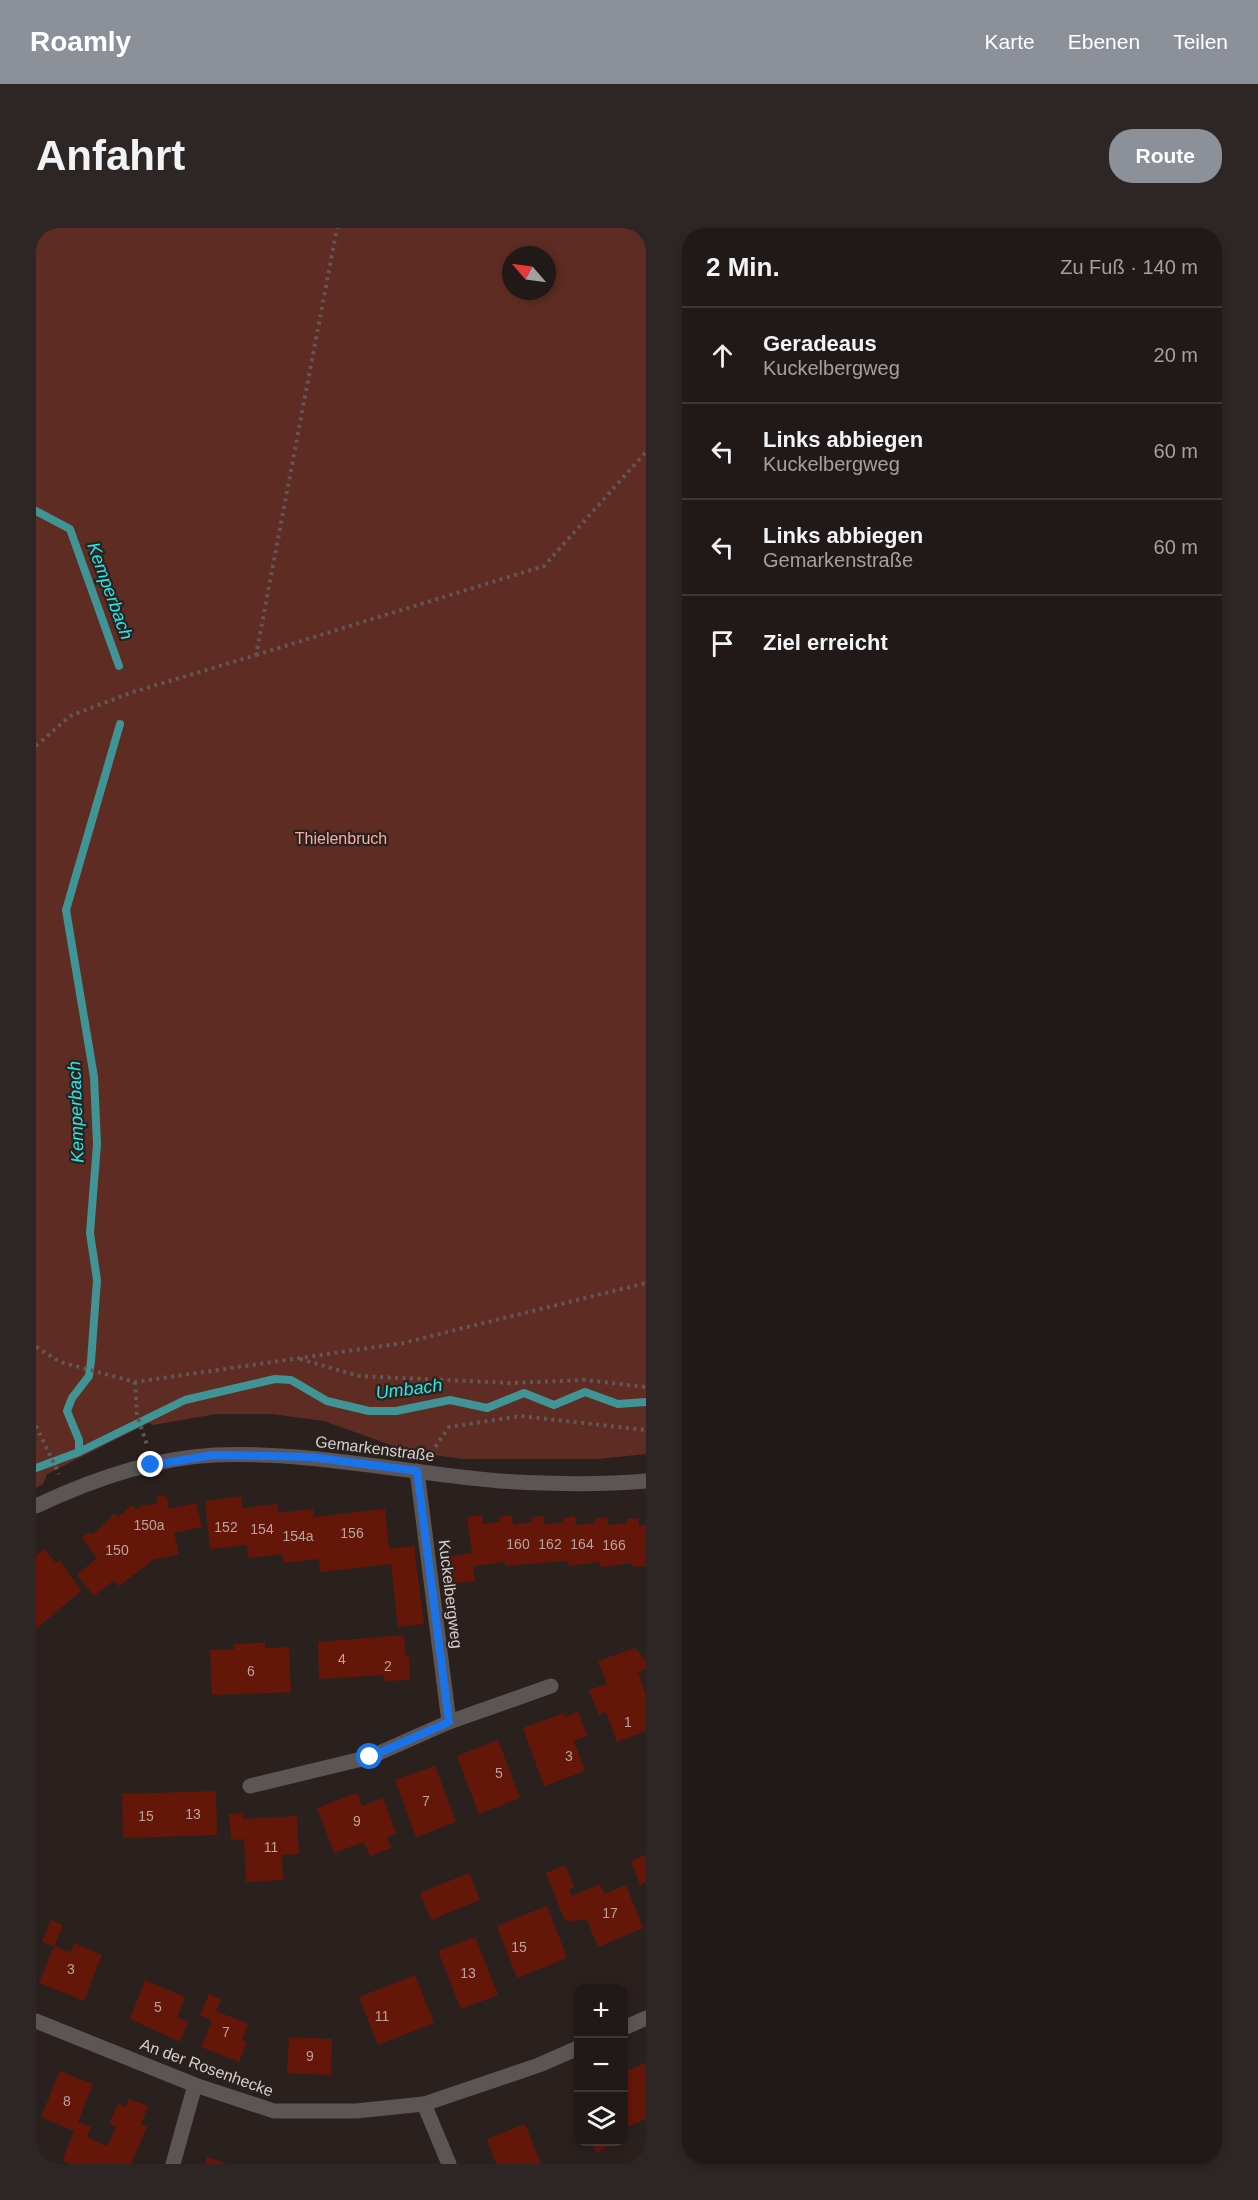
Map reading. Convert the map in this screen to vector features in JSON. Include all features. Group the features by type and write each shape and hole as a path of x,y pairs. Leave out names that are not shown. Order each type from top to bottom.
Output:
{"street":[{"name":"Gemarkenstraße","path":"36,1506 108,1476 151,1465 214,1455 312,1457 501,1481 646,1481"},
{"name":"Kuckelbergweg","path":"417,1471 449,1722"},
{"path":"250,1786 370,1757 449,1722 551,1686"},
{"path":"628,2026 646,2018"},
{"name":"An der Rosenhecke","path":"36,2020 195,2085 274,2111 356,2111 424,2104 539,2065 574,2050"},
{"path":"173,2164 195,2085"},
{"path":"424,2104 450,2164"}],"path":[{"path":"256,655 337,228"},
{"path":"36,746 70,716 133,692 544,566 646,452"},
{"path":"36,1347 60,1362 135,1382 403,1343 646,1283"},
{"path":"297,1358 359,1376 510,1383 585,1380 646,1387"},
{"path":"135,1382 136,1415 142,1428"},
{"path":"417,1471 449,1427 522,1416 646,1430"},
{"path":"36,1426 57,1470"}],"green space":[{"name":"Thielenbruch","path":"36,228 646,228 646,1454 598,1459 463,1459 410,1452 324,1421 272,1414 216,1414 153,1425 149,1423 47,1474 43,1484 36,1488"}],"building":[{"path":"160,1495 167,1497 169,1509 196,1503 202,1527 174,1533 179,1554 153,1560 119,1586 114,1580 94,1596 77,1575 97,1558 82,1538 87,1533 93,1534 115,1513 118,1517 132,1505 136,1510 142,1505 157,1504 157,1497"},
{"path":"241,1496 242,1508 277,1504 278,1513 313,1509 314,1517 385,1509 389,1549 414,1546 424,1624 398,1627 391,1564 320,1572 319,1559 284,1563 282,1554 248,1558 247,1545 210,1549 205,1501"},
{"path":"482,1515 483,1524 499,1522 499,1517 512,1515 513,1525 532,1522 531,1517 543,1516 545,1525 563,1522 563,1518 575,1516 576,1525 595,1523 595,1518 607,1517 608,1525 627,1523 627,1519 638,1518 639,1526 646,1525 646,1566 633,1567 632,1563 601,1567 600,1562 569,1566 568,1561 505,1566 505,1562 473,1566 475,1581 449,1584 446,1557 472,1553 467,1517"},
{"path":"44,1549 56,1563 60,1560 81,1591 36,1629 36,1556"},
{"path":"404,1635 405,1656 409,1656 410,1680 384,1681 383,1675 319,1679 318,1642"},
{"path":"265,1643 265,1648 289,1647 291,1692 212,1695 210,1650 234,1650 233,1644"},
{"path":"635,1648 646,1661 646,1669 638,1672 646,1695 646,1731 617,1742 606,1712 599,1715 589,1690 607,1684 598,1661"},
{"path":"578,1712 587,1736 574,1741 585,1771 544,1786 523,1728 564,1713 565,1717"},
{"path":"498,1740 520,1798 479,1814 457,1756"},
{"path":"435,1766 456,1822 416,1837 395,1780"},
{"path":"216,1791 217,1835 123,1838 122,1794"},
{"path":"357,1793 362,1806 383,1798 396,1834 387,1837 391,1848 370,1856 364,1842 334,1853 317,1808"},
{"path":"243,1813 243,1819 297,1816 299,1854 282,1855 283,1880 246,1882 244,1839 231,1840 229,1814"},
{"path":"646,1855 646,1882 640,1885 631,1861"},
{"path":"565,1865 574,1887 569,1889 572,1896 600,1884 604,1894 626,1885 643,1928 598,1947 587,1920 565,1921 546,1873"},
{"path":"469,1873 480,1900 431,1920 420,1893"},
{"path":"547,1906 567,1958 517,1978 497,1926"},
{"path":"51,1920 63,1925 54,1946 42,1942"},
{"path":"475,1937 498,1995 461,2009 438,1951"},
{"path":"74,1943 102,1955 84,2001 39,1983 54,1946 71,1953"},
{"path":"415,1975 434,2023 378,2045 359,1997"},
{"path":"145,1980 185,1997 177,2017 188,2022 180,2042 130,2019"},
{"path":"209,1994 221,1999 216,2011 248,2024 242,2040 247,2042 239,2062 201,2047 212,2021 200,2015"},
{"path":"289,2037 332,2039 331,2075 287,2073"},
{"path":"646,2063 646,2119 628,2126 628,2092 628,2070"},
{"path":"60,2071 93,2084 78,2122 91,2127 87,2137 107,2146 116,2127 109,2124 118,2104 126,2107 129,2099 148,2106 141,2124 147,2127 131,2164 70,2164 62,2161 74,2131 41,2117"},
{"path":"525,2124 541,2164 496,2164 487,2139"},
{"path":"593,2146 611,2146 596,2153"},
{"path":"207,2157 229,2164 205,2164"}],"waterway":[{"name":"Kemperbach","path":"36,511 70,529 119,666"},
{"name":"Kemperbach","path":"36,1468 79,1452 79,1440 67,1411 72,1398 89,1376 91,1361 97,1280 90,1233 97,1144 94,1077 66,910 120,724"},
{"name":"Umbach","path":"79,1452 185,1400 275,1379 291,1380 327,1401 369,1411 396,1411 450,1400 487,1408 524,1393 554,1405 585,1392 618,1404 646,1402"}],"route":[{"path":"151,1465 214,1455 312,1457 417,1471 449,1722 370,1757"}]}
